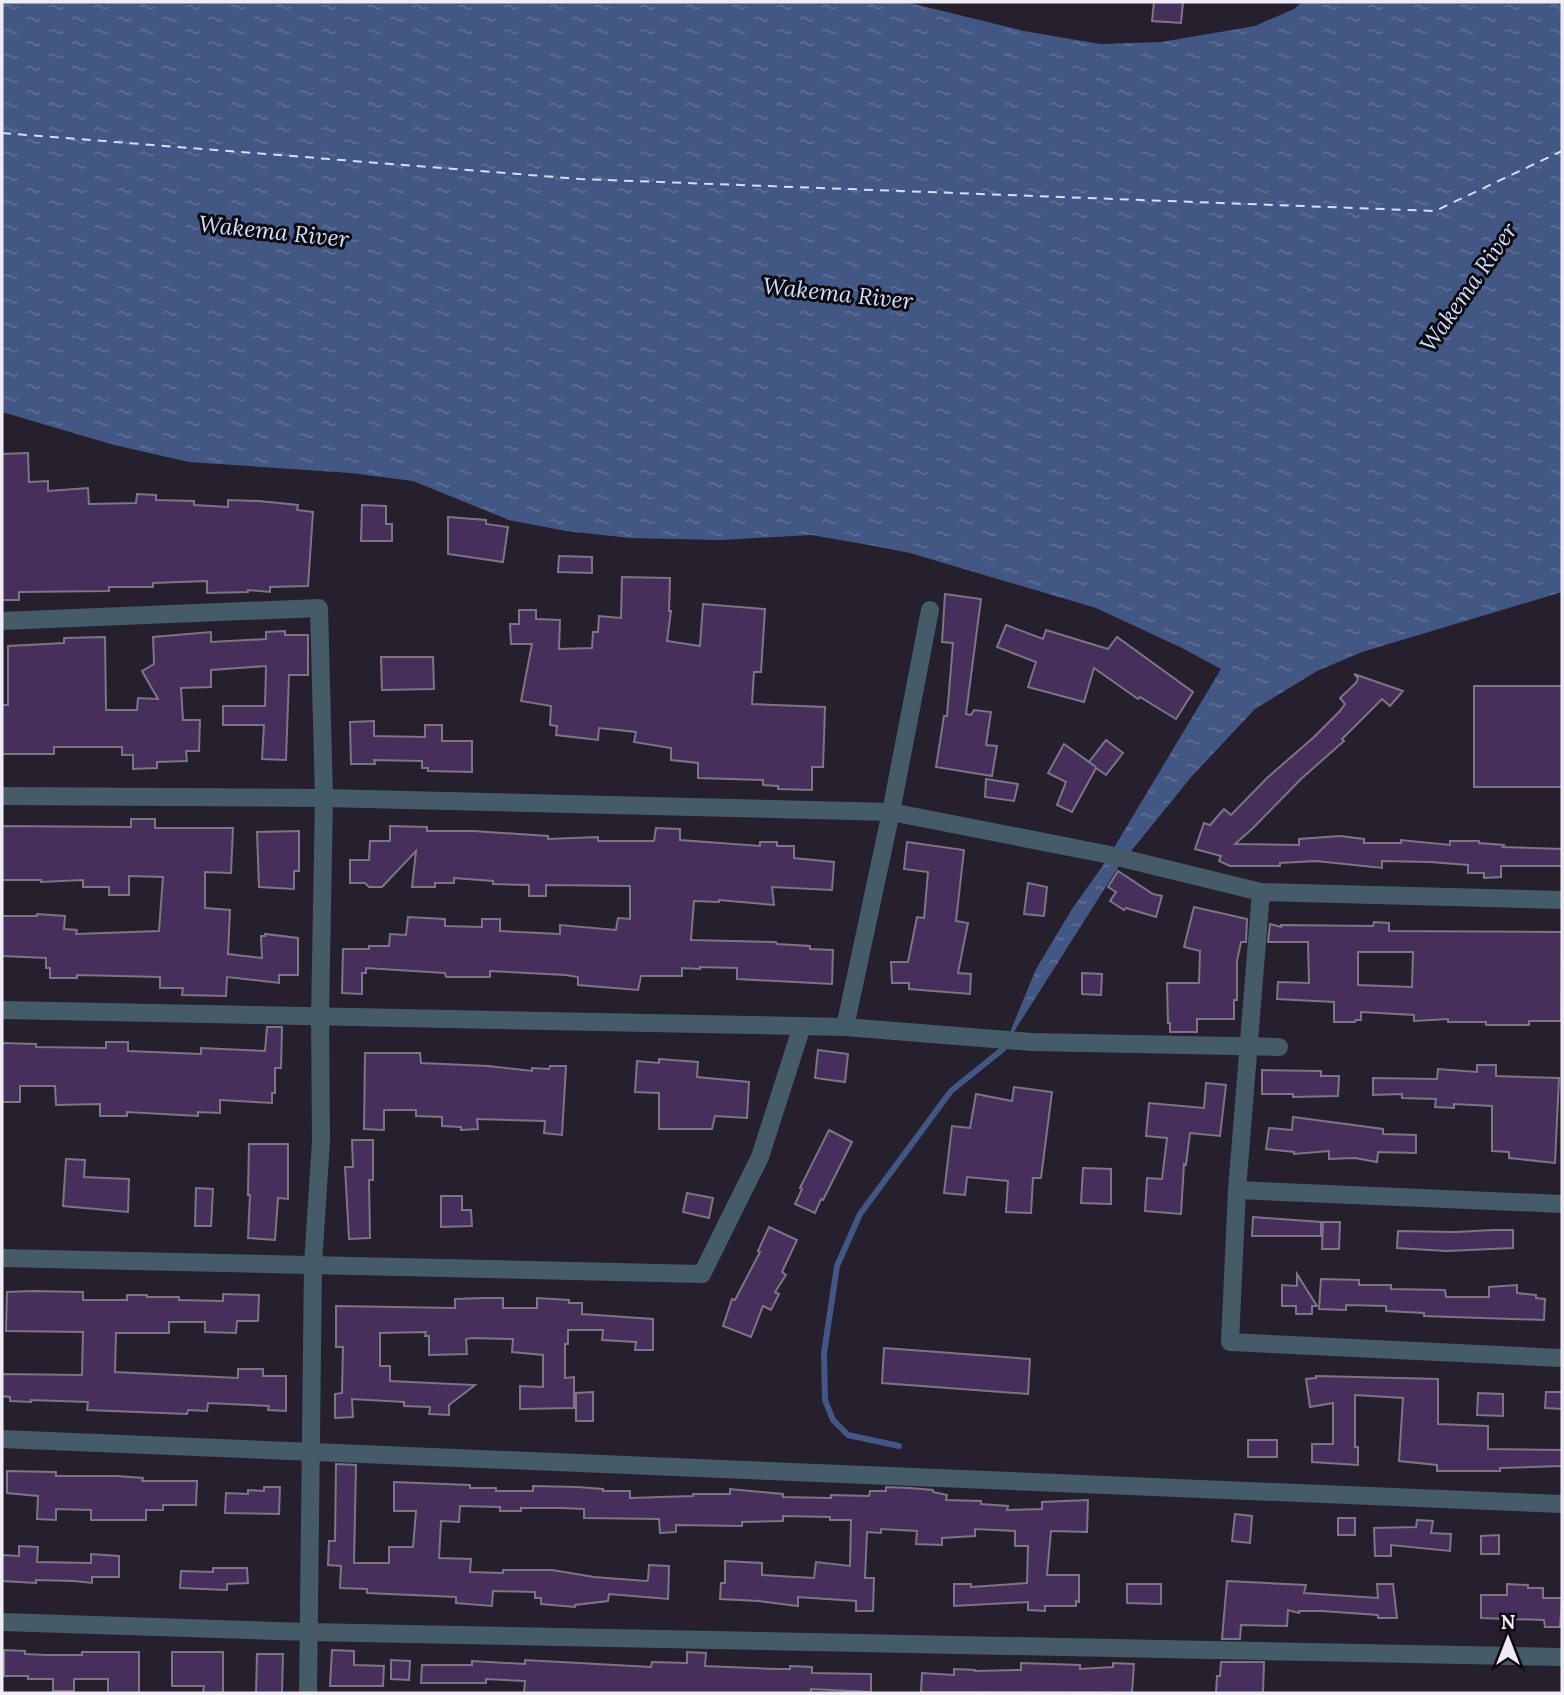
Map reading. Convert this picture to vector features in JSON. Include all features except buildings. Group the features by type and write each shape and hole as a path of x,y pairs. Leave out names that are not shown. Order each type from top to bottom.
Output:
{"street":[{"path":"2,621 319,608 324,798 321,1141 313,1264 309,1693"},
{"path":"845,1027 891,812 930,610"},
{"path":"2,796 324,798 891,812 1105,854 1261,892 1562,901"},
{"path":"1261,892 1237,1190 1230,1342 1562,1359"},
{"path":"2,1010 845,1027 1032,1042 1279,1047"},
{"path":"2,1258 702,1274 760,1157 802,1026"},
{"path":"1237,1190 1562,1204"},
{"path":"2,1439 1562,1504"},
{"path":"2,1622 308,1632 1562,1657"}],"water":[{"name":"Wakema River","path":"2,2 906,2 1024,31 1100,44 1161,42 1255,26 1294,9 1302,2 1562,2 1562,592 1362,652 1317,671 1255,709 1192,776 1119,866 1003,1049 1036,969 1072,909 1106,861 1221,669 1096,608 910,553 811,535 721,540 630,538 566,531 509,520 413,481 351,473 189,462 114,445 2,412"}],"waterway":[{"path":"899,1446 848,1435 833,1420 825,1400 824,1353 837,1266 860,1214 951,1091 1006,1044"}],"ferry route":[{"path":"2,133 580,179 1435,211 1562,151"}]}
